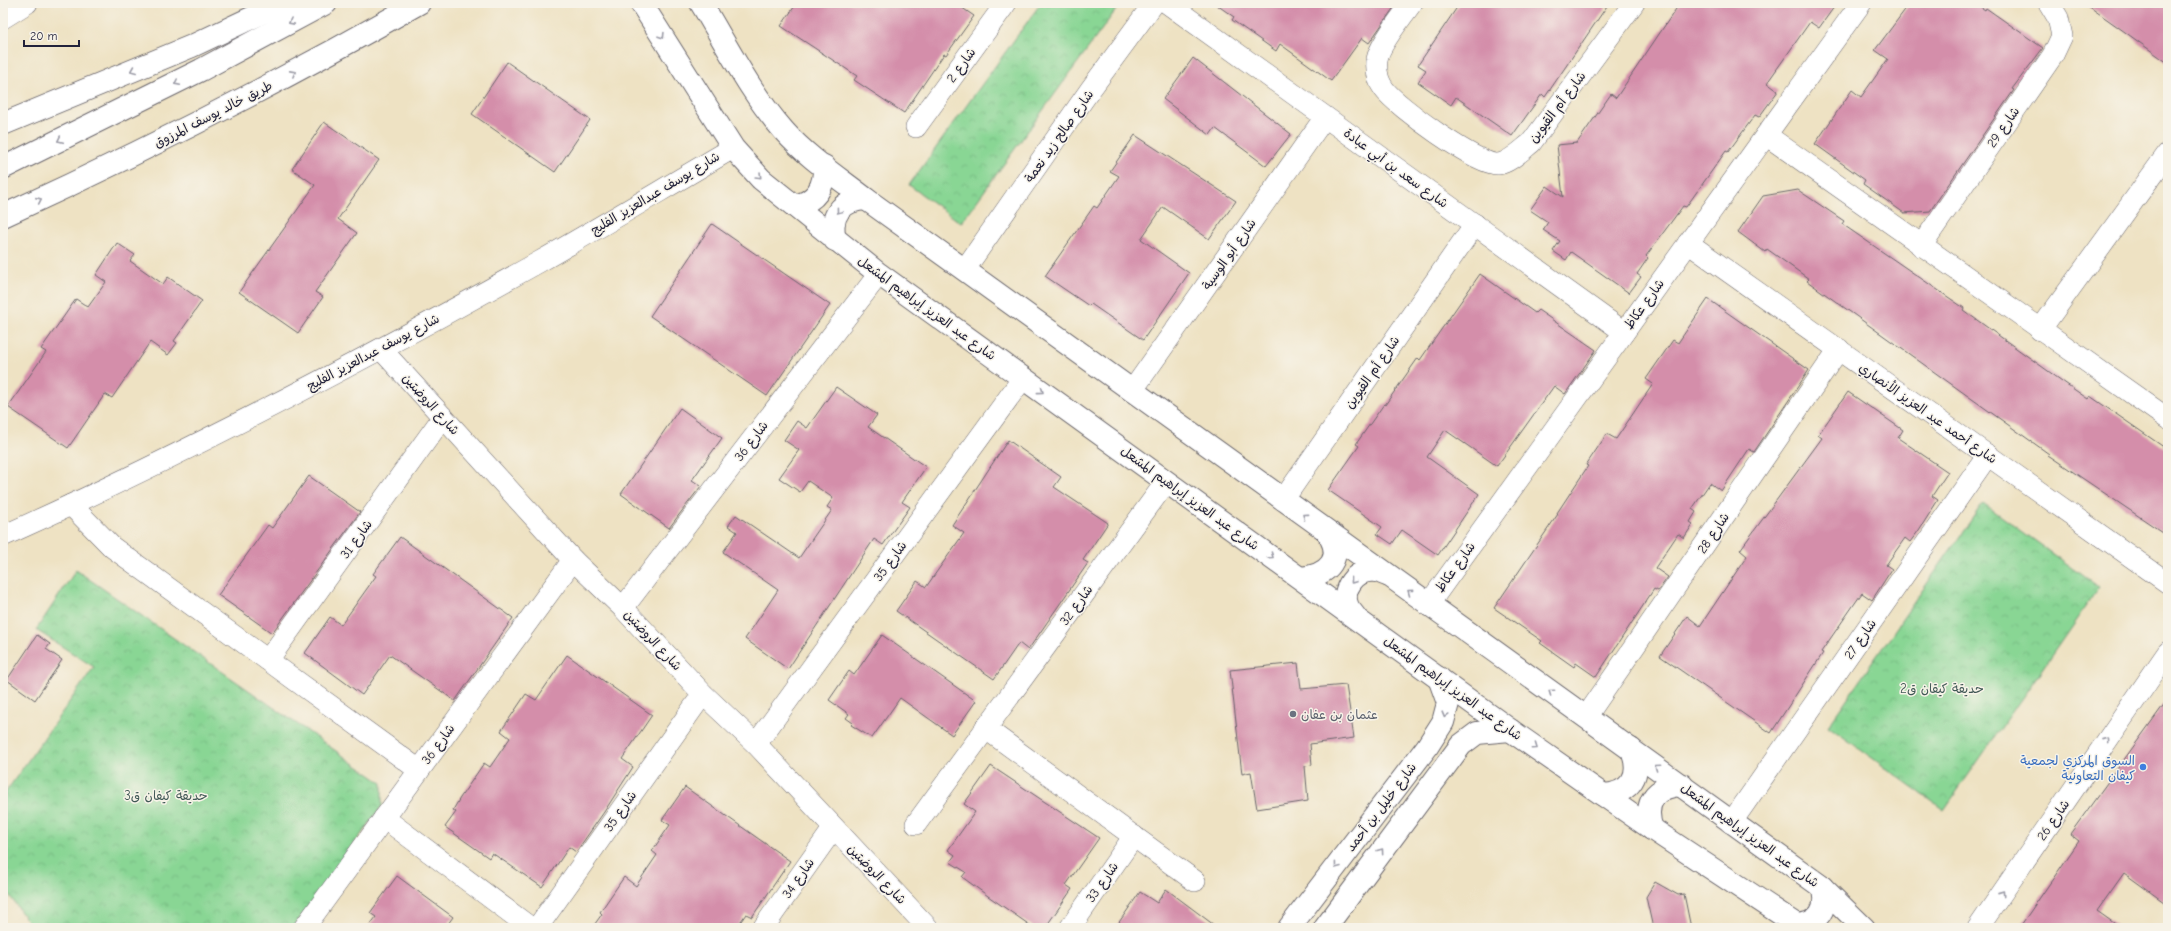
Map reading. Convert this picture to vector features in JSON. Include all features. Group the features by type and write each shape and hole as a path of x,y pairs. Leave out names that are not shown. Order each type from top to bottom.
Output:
{"main road":[{"path":"192,46 259,3"},
{"path":"3,124 192,46 284,3"},
{"path":"3,168 188,77 326,3"},
{"name":"طريق خالد يوسف المرزوق","path":"3,216 91,176 260,90 419,3"},
{"name":"شارع عبد العزيز إبراهيم المشعل","path":"701,3 765,108 784,132 824,166 866,199 965,269 1428,605 1682,785 1731,823 1822,887 1864,928"},
{"name":"شارع عبد العزيز إبراهيم المشعل","path":"649,8 733,148 761,179 835,240 879,274 1510,730 1652,829 1799,926"},
{"path":"795,206 804,204 818,193 823,184 824,166"},
{"path":"835,240 833,230 834,219 838,210 846,203 856,199 866,199"},
{"path":"1301,578 1314,577 1324,572 1332,564 1335,553 1334,542 1327,532"},
{"path":"1356,618 1348,607 1346,594 1350,581 1361,573 1374,570 1387,575"},
{"name":"شارع خليل بن أحمد","path":"1290,928 1427,747 1443,722 1448,704 1439,678"},
{"name":"شارع خليل بن أحمد","path":"1325,928 1461,745 1477,733 1510,730"},
{"path":"1603,795 1615,794 1625,789 1632,781 1636,770 1635,759 1631,749"},
{"path":"1652,829 1648,819 1649,808 1653,798 1661,790 1671,785 1682,785"},
{"path":"1799,926 1806,925 1814,921 1821,914 1825,906 1825,896 1822,887"}],"street":[{"path":"3,18 27,3"},
{"name":"شارع 2","path":"916,126 1006,3"},
{"name":"شارع صالح زيد نعمة","path":"965,269 1154,3"},
{"name":"شارع سعد بن أبي عبادة","path":"1167,3 1624,332"},
{"name":"شارع أم القيوين","path":"1412,3 1386,40 1377,58 1377,75 1383,89 1397,103 1467,153 1480,160 1498,164 1514,156 1531,143 1634,3"},
{"name":"شارع عكاظ","path":"1428,605 1860,3"},
{"name":"شارع 29","path":"1921,246 2053,55 2062,36 2058,18 2049,3"},
{"name":"شارع أبو الوسية","path":"1132,390 1325,117"},
{"path":"1766,135 2040,330 2168,418"},
{"name":"شارع يوسف عبدالعزيز الفليج","path":"3,536 72,505 381,349 541,261 733,148"},
{"path":"2040,330 2168,153"},
{"name":"شارع أم القيوين","path":"1283,500 1475,224"},
{"name":"شارع أحمد عبد العزيز الأنصاري","path":"1688,243 2168,583"},
{"name":"شارع 36","path":"623,608 879,274"},
{"name":"شارع الروضتين","path":"381,349 573,560 623,608 703,694 756,744 833,829 928,928"},
{"name":"شارع 28","path":"1586,717 1839,349"},
{"name":"شارع 35","path":"756,744 1023,378"},
{"name":"شارع 31","path":"268,660 443,417"},
{"name":"شارع 27","path":"1731,823 1988,455"},
{"name":"شارع 32","path":"916,824 1166,482"},
{"path":"72,505 112,547 419,770"},
{"name":"شارع 36","path":"304,928 573,560"},
{"name":"شارع 26","path":"1978,928 2165,657"},
{"name":"شارع 35","path":"537,928 703,694"},
{"path":"986,728 1195,881"},
{"path":"384,818 531,928"},
{"name":"شارع 34","path":"763,928 833,829"},
{"name":"شارع 33","path":"1070,928 1134,836"}],"green space":[{"path":"1041,3 1121,3 961,223 909,185"},
{"name":"حديقة كيقان ق2","path":"1983,503 2099,587 1944,810 1828,726"},
{"name":"حديقة كيفان ق3","path":"76,570 382,783 382,806 293,928 32,928 3,886 3,796 94,667 36,630"}],"building":[{"path":"797,3 955,3 974,16 946,55 944,54 904,113 854,80 857,76 781,26"},
{"path":"1214,3 1397,3 1369,43 1362,38 1331,81 1280,44 1276,51 1232,20 1234,17"},
{"path":"1460,3 1609,3 1545,97 1542,94 1512,136 1456,97 1451,105 1418,82 1426,70 1418,65"},
{"path":"1680,3 1837,3 1819,28 1810,22 1767,83 1778,91 1759,117 1755,115 1728,152 1726,151 1686,207 1683,206 1646,256 1648,258 1637,274 1641,277 1629,293 1571,252 1566,260 1553,251 1560,241 1543,230 1548,222 1530,210 1547,186 1563,197 1557,145 1577,143 1611,94 1616,98"},
{"path":"1910,3 1975,3 1985,10 1986,8 2043,48 2012,89 2014,90 1930,211 1904,213 1863,184 1865,180 1815,144 1852,90 1861,97 1888,59 1875,50"},
{"path":"2084,3 2168,3 2168,63 2118,27"},
{"path":"1193,58 1291,134 1266,166 1215,128 1210,135 1163,99"},
{"path":"507,62 590,120 555,172 472,114"},
{"path":"324,122 379,160 338,219 357,233 315,292 323,297 298,333 239,292 315,185 292,169"},
{"path":"1135,135 1236,201 1209,239 1163,207 1141,239 1189,273 1143,340 1091,304 1089,306 1045,276 1094,206 1097,208 1119,176 1110,171"},
{"path":"1798,190 1844,221 1842,224 1964,308 1963,310 2062,381 2088,399 2090,396 2168,450 2168,536 2048,455 2049,454 1807,281 1809,279 1767,249 1765,252 1738,232 1763,196"},
{"path":"712,224 830,305 767,396 650,316"},
{"path":"117,243 135,255 130,261 163,284 168,277 202,301 174,341 177,343 168,355 150,342 112,398 105,394 68,448 8,407 46,352 41,349 76,299 88,307 106,282 96,275"},
{"path":"1480,274 1535,313 1538,310 1596,350 1565,394 1554,386 1497,466 1445,430 1427,457 1479,494 1438,555 1402,530 1392,544 1377,534 1382,527 1328,490 1359,446 1356,444 1384,404 1385,405 1418,358 1420,360"},
{"path":"1708,299 1809,370 1754,452 1749,449 1721,491 1710,483 1692,509 1696,512 1690,522 1693,524 1684,538 1678,534 1655,568 1668,577 1658,591 1654,589 1596,677 1576,663 1574,667 1540,643 1542,641 1494,608 1558,514 1557,513 1588,466 1586,465 1607,434 1616,439 1653,384 1646,379 1673,340 1678,343"},
{"path":"836,387 877,415 868,427 926,467 902,502 910,507 883,545 874,539 788,669 745,639 778,590 723,552 737,532 728,526 736,515 799,558 832,510 827,507 833,498 808,481 800,492 779,478 799,450 784,440 797,421 807,428"},
{"path":"1848,392 1903,430 1898,438 1948,472 1932,496 1938,500 1919,530 1910,542 1905,538 1886,565 1892,569 1872,600 1862,593 1821,652 1823,653 1771,733 1660,656 1687,616 1700,626 1747,556 1740,550 1822,438 1818,435"},
{"path":"680,408 722,438 692,480 701,486 669,528 621,494"},
{"path":"1008,440 1061,477 1054,487 1108,523 1083,560 1088,563 1028,650 1019,643 994,679 896,611 917,581 926,587 964,533 952,525"},
{"path":"309,476 360,512 272,633 218,595 268,525 272,528"},
{"path":"400,537 513,618 455,701 390,655 362,695 305,653 330,617 341,625 376,576 373,574"},
{"path":"37,635 50,644 46,649 62,660 35,700 7,680"},
{"path":"882,635 976,701 952,735 900,698 872,738 851,725 853,723 846,718 849,714 829,700 849,671 854,675"},
{"path":"567,655 652,715 622,759 633,767 576,852 569,847 542,887 492,853 489,858 445,827 456,812 453,810 460,798 484,763 490,767 510,738 501,731 526,694 536,700"},
{"name":"عثمان بن عفان","path":"1298,663 1301,689 1346,685 1354,738 1310,744 1312,765 1305,766 1308,801 1257,809 1251,772 1242,774 1230,670"},
{"name":"السوق المركزي لجمعية كيفان التعاونية","path":"2168,699 2168,905 2124,873 2097,911 2121,928 2019,928 2079,841 2070,834"},
{"path":"991,766 1099,838 1066,885 1072,889 1045,928 1034,928 962,877 966,872 950,862 955,855 948,850 975,812 964,804"},
{"path":"685,787 790,861 752,917 746,914 736,928 592,928 602,914 600,912 624,877 636,886 657,855 652,851 670,825 662,820"},
{"path":"397,876 453,917 445,928 368,928 376,917 370,913"},
{"path":"1655,882 1678,895 1684,894 1691,928 1653,928 1646,897"},
{"path":"1166,889 1218,928 1115,928 1140,892 1157,903"}],"place":[{"name":"عثمان بن عفان","path":"1293,714"},
{"name":"السوق المركزي لجمعية كيفان التعاونية","path":"2143,767"}]}
